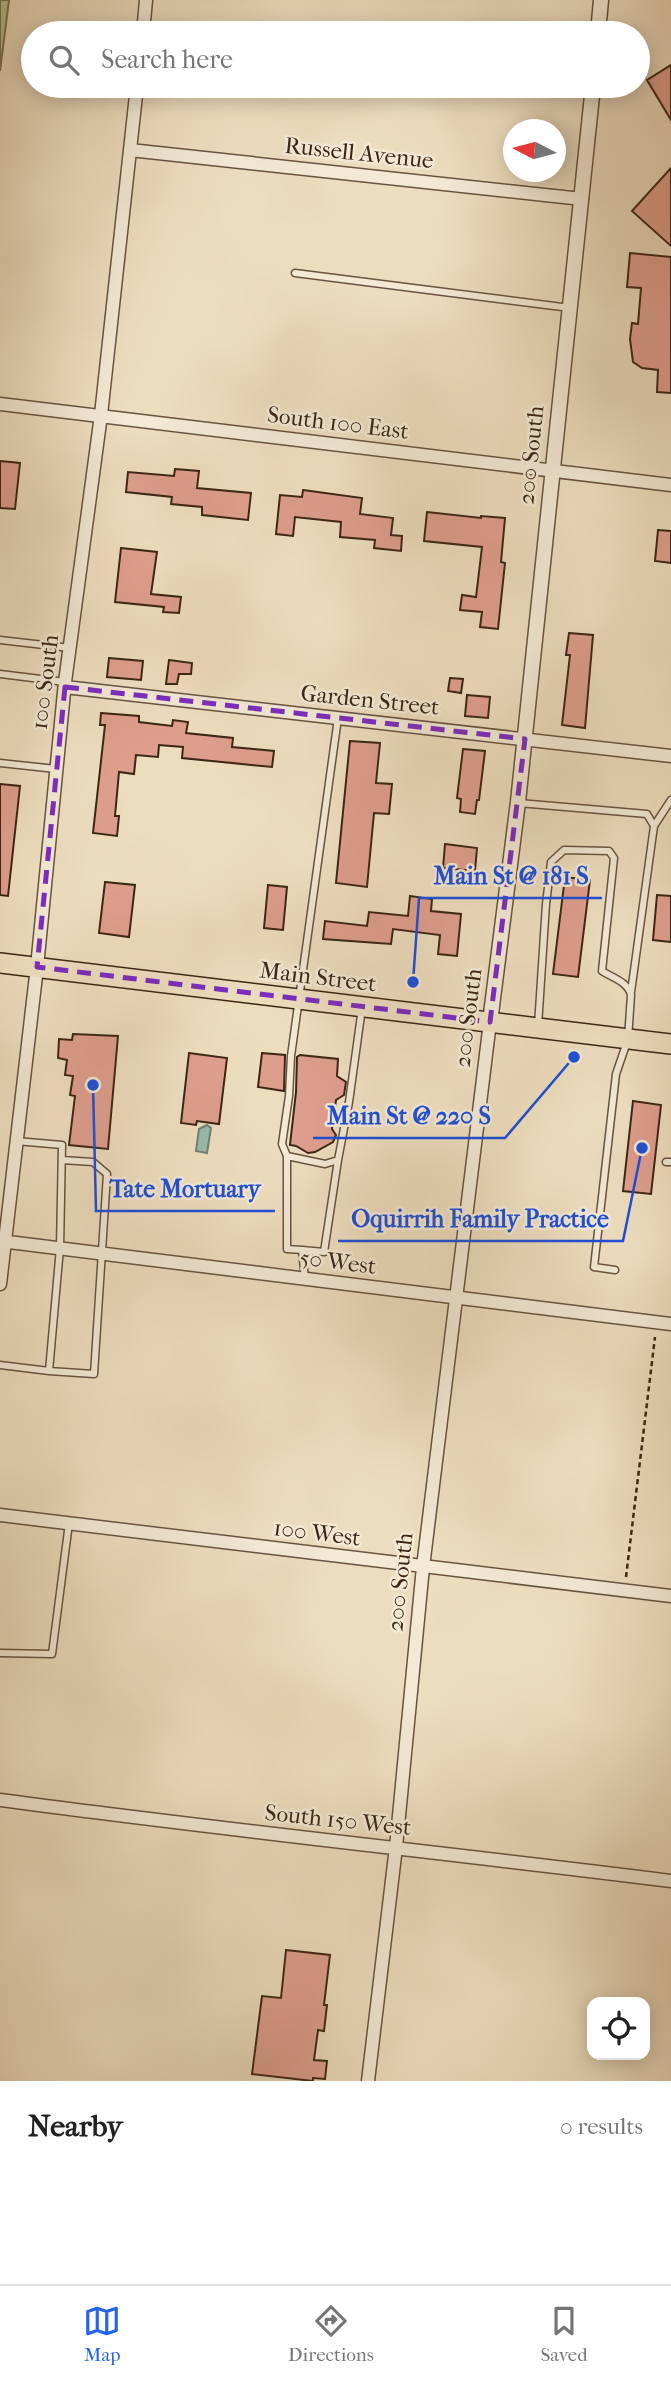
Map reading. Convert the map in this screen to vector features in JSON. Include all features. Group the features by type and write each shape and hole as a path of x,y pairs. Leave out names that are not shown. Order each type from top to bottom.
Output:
{"highway":[{"name":"Main Street","path":"0,963 671,1044"}],"street":[{"path":"144,21 146,0"},
{"path":"599,21 601,0"},
{"name":"100 South","path":"0,1284 2,1241 37,967 65,685 100,415 136,98"},
{"name":"200 South","path":"368,2081 396,1847 423,1567 518,803 592,98"},
{"name":"Russell Avenue","path":"130,150 582,199"},
{"name":"South 100 East","path":"0,404 671,485"},
{"name":"Garden Street","path":"65,685 671,757"},
{"name":"50 West","path":"2,1241 671,1324"},
{"name":"100 West","path":"0,1515 671,1596"},
{"name":"South 150 West","path":"0,1800 671,1881"}],"lane":[{"path":"295,273 570,308"},
{"path":"0,640 70,648"},
{"path":"0,674 65,685"},
{"path":"338,718 307,933 282,1144 287,1156 287,1249 324,1252 362,1007"},
{"path":"0,763 56,769"},
{"path":"615,1270 594,1267 616,1074 628,1039 631,992 654,827 671,800"},
{"path":"518,803 647,814 654,827"},
{"path":"538,1028 551,862 564,850 609,850 614,858 602,971 626,985 631,992"},
{"path":"16,1141 62,1145 60,1248 49,1371"},
{"path":"287,1156 325,1164 338,1160"},
{"path":"0,1365 94,1374 104,1254 107,1174 93,1162 62,1160"},
{"path":"302,1250 305,1279"},
{"path":"0,1653 52,1654 69,1523"}],"path":[{"path":"625,1591 656,1322"}],"highlighted area":[{"path":"65,687 525,739 490,1022 37,967"}],"green space":[{"path":"0,0 9,0 0,71"}],"shaded area":[{"path":"207,1125 211,1128 207,1153 196,1151 199,1129"}],"building":[{"path":"671,65 671,120 650,85 650,78"},
{"path":"671,168 671,246 632,211"},
{"path":"630,253 671,257 671,393 657,392 658,370 642,368 633,362 630,339 632,323 638,324 641,288 627,287"},
{"path":"0,461 20,463 15,509 0,508"},
{"path":"175,469 199,471 197,488 251,493 248,520 202,515 202,507 171,504 172,497 126,492 128,472 174,476"},
{"path":"303,490 362,498 360,514 393,518 391,535 402,536 401,551 374,548 375,540 340,537 341,522 295,517 293,536 276,534 280,495 302,497"},
{"path":"427,512 505,518 501,562 505,563 498,629 480,627 482,612 460,610 462,595 476,597 482,547 424,541"},
{"path":"658,530 671,531 671,563 655,561"},
{"path":"121,548 157,552 151,594 181,597 179,613 163,612 164,607 115,602"},
{"path":"569,633 593,635 585,728 562,725 570,655 566,655"},
{"path":"109,658 143,661 141,680 107,677"},
{"path":"169,660 192,663 191,674 179,674 177,684 166,684"},
{"path":"450,678 463,679 461,693 448,691"},
{"path":"467,695 490,697 488,718 465,716"},
{"path":"101,713 139,716 139,722 172,726 173,720 188,722 186,733 233,738 232,747 274,751 272,767 182,758 183,747 159,745 158,757 136,755 134,774 119,772 115,816 119,816 117,836 93,833 105,725 100,725"},
{"path":"350,741 380,743 376,783 392,784 389,814 374,813 367,887 336,883"},
{"path":"463,749 485,751 475,814 460,812 461,799 457,798"},
{"path":"0,784 20,786 8,896 0,895"},
{"path":"445,844 477,848 475,871 443,868"},
{"path":"565,877 590,880 578,977 553,974"},
{"path":"105,882 135,885 129,937 99,933"},
{"path":"268,885 287,887 283,930 264,928"},
{"path":"657,895 671,896 671,942 653,940"},
{"path":"410,896 432,899 431,911 461,914 457,956 438,954 440,935 393,929 391,944 323,939 325,921 367,926 369,912 408,916"},
{"path":"73,1034 118,1036 108,1149 69,1145 75,1096 70,1095 73,1076 65,1075 67,1060 58,1058 59,1039 72,1040"},
{"path":"189,1053 227,1058 219,1124 197,1121 196,1125 181,1123"},
{"path":"262,1053 285,1055 284,1091 258,1087"},
{"path":"300,1055 338,1059 337,1076 346,1082 344,1095 336,1100 332,1129 336,1135 333,1142 308,1153 290,1145 297,1057"},
{"path":"633,1101 661,1105 651,1194 623,1191"},
{"path":"286,1950 330,1955 324,2031 318,2030 314,2060 327,2061 325,2079 313,2078 313,2081 252,2074 262,1996 281,1998"}],"place":[{"name":"Main St @ 181 S","path":"413,982"},
{"name":"Main St @ 220 S","path":"574,1057"},
{"name":"Tate Mortuary","path":"93,1085"},
{"name":"Oquirrih Family Practice","path":"642,1148"}]}
